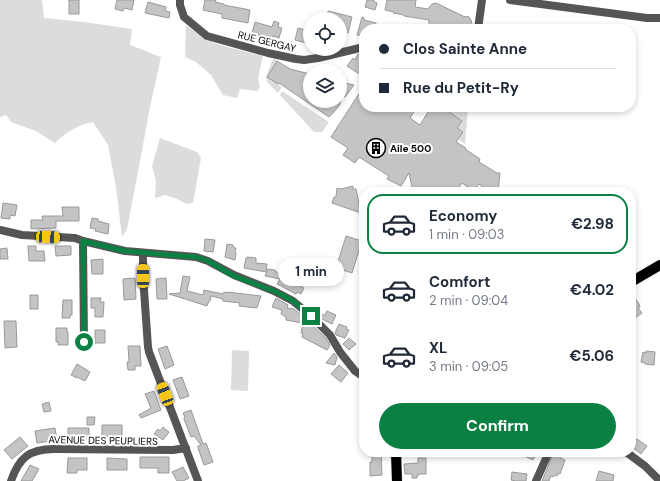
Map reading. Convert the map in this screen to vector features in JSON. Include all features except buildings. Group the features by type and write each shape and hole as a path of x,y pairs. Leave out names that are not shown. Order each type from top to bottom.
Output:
{"main road":[{"path":"636,279 660,265"},
{"path":"396,457 397,481"}],"street":[{"path":"479,24 482,0"},
{"path":"510,0 647,18 660,18"},
{"name":"RUE GERGAY","path":"178,2 184,17 207,36 268,53 304,60 359,48"},
{"path":"0,230 22,235 75,238 125,251 196,257 208,261 234,276 274,291 293,301 321,325 330,335 340,352 355,371 359,374"},
{"path":"83,241 84,342"},
{"path":"143,253 143,276 148,347 198,481"},
{"name":"AVENUE DES PEUPLIERS","path":"11,481 14,472 21,461 30,454 39,450 54,448 173,450 186,448"},
{"path":"536,481 547,457"},
{"path":"633,457 645,466 660,481"}],"shaded area":[{"path":"0,0 42,0 44,18 132,29 130,45 161,57 127,229 122,237 116,187 108,145 93,122 72,130 55,143 36,131 11,122 6,115 0,117"},
{"path":"186,25 205,39 220,45 263,56 258,78 260,87 257,91 240,89 237,98 223,95 211,75 196,62 185,57"},
{"path":"274,59 277,61 267,77 282,87 278,93 267,82 266,77"},
{"path":"282,91 303,105 303,108 308,108 329,122 322,132 314,132 280,95"},
{"path":"449,112 468,112 465,144 458,139 463,132 457,128 462,121 453,115 440,127"},
{"path":"160,138 197,152 201,158 193,203 187,204 165,195 155,198 156,181 152,166"},
{"path":"232,350 249,351 248,391 231,390"}],"place":[{"name":"Aile 500","path":"376,148"}],"route":[{"path":"84,342 83,241 125,251 196,257 208,261 234,276 282,295 293,301 311,316"}]}
